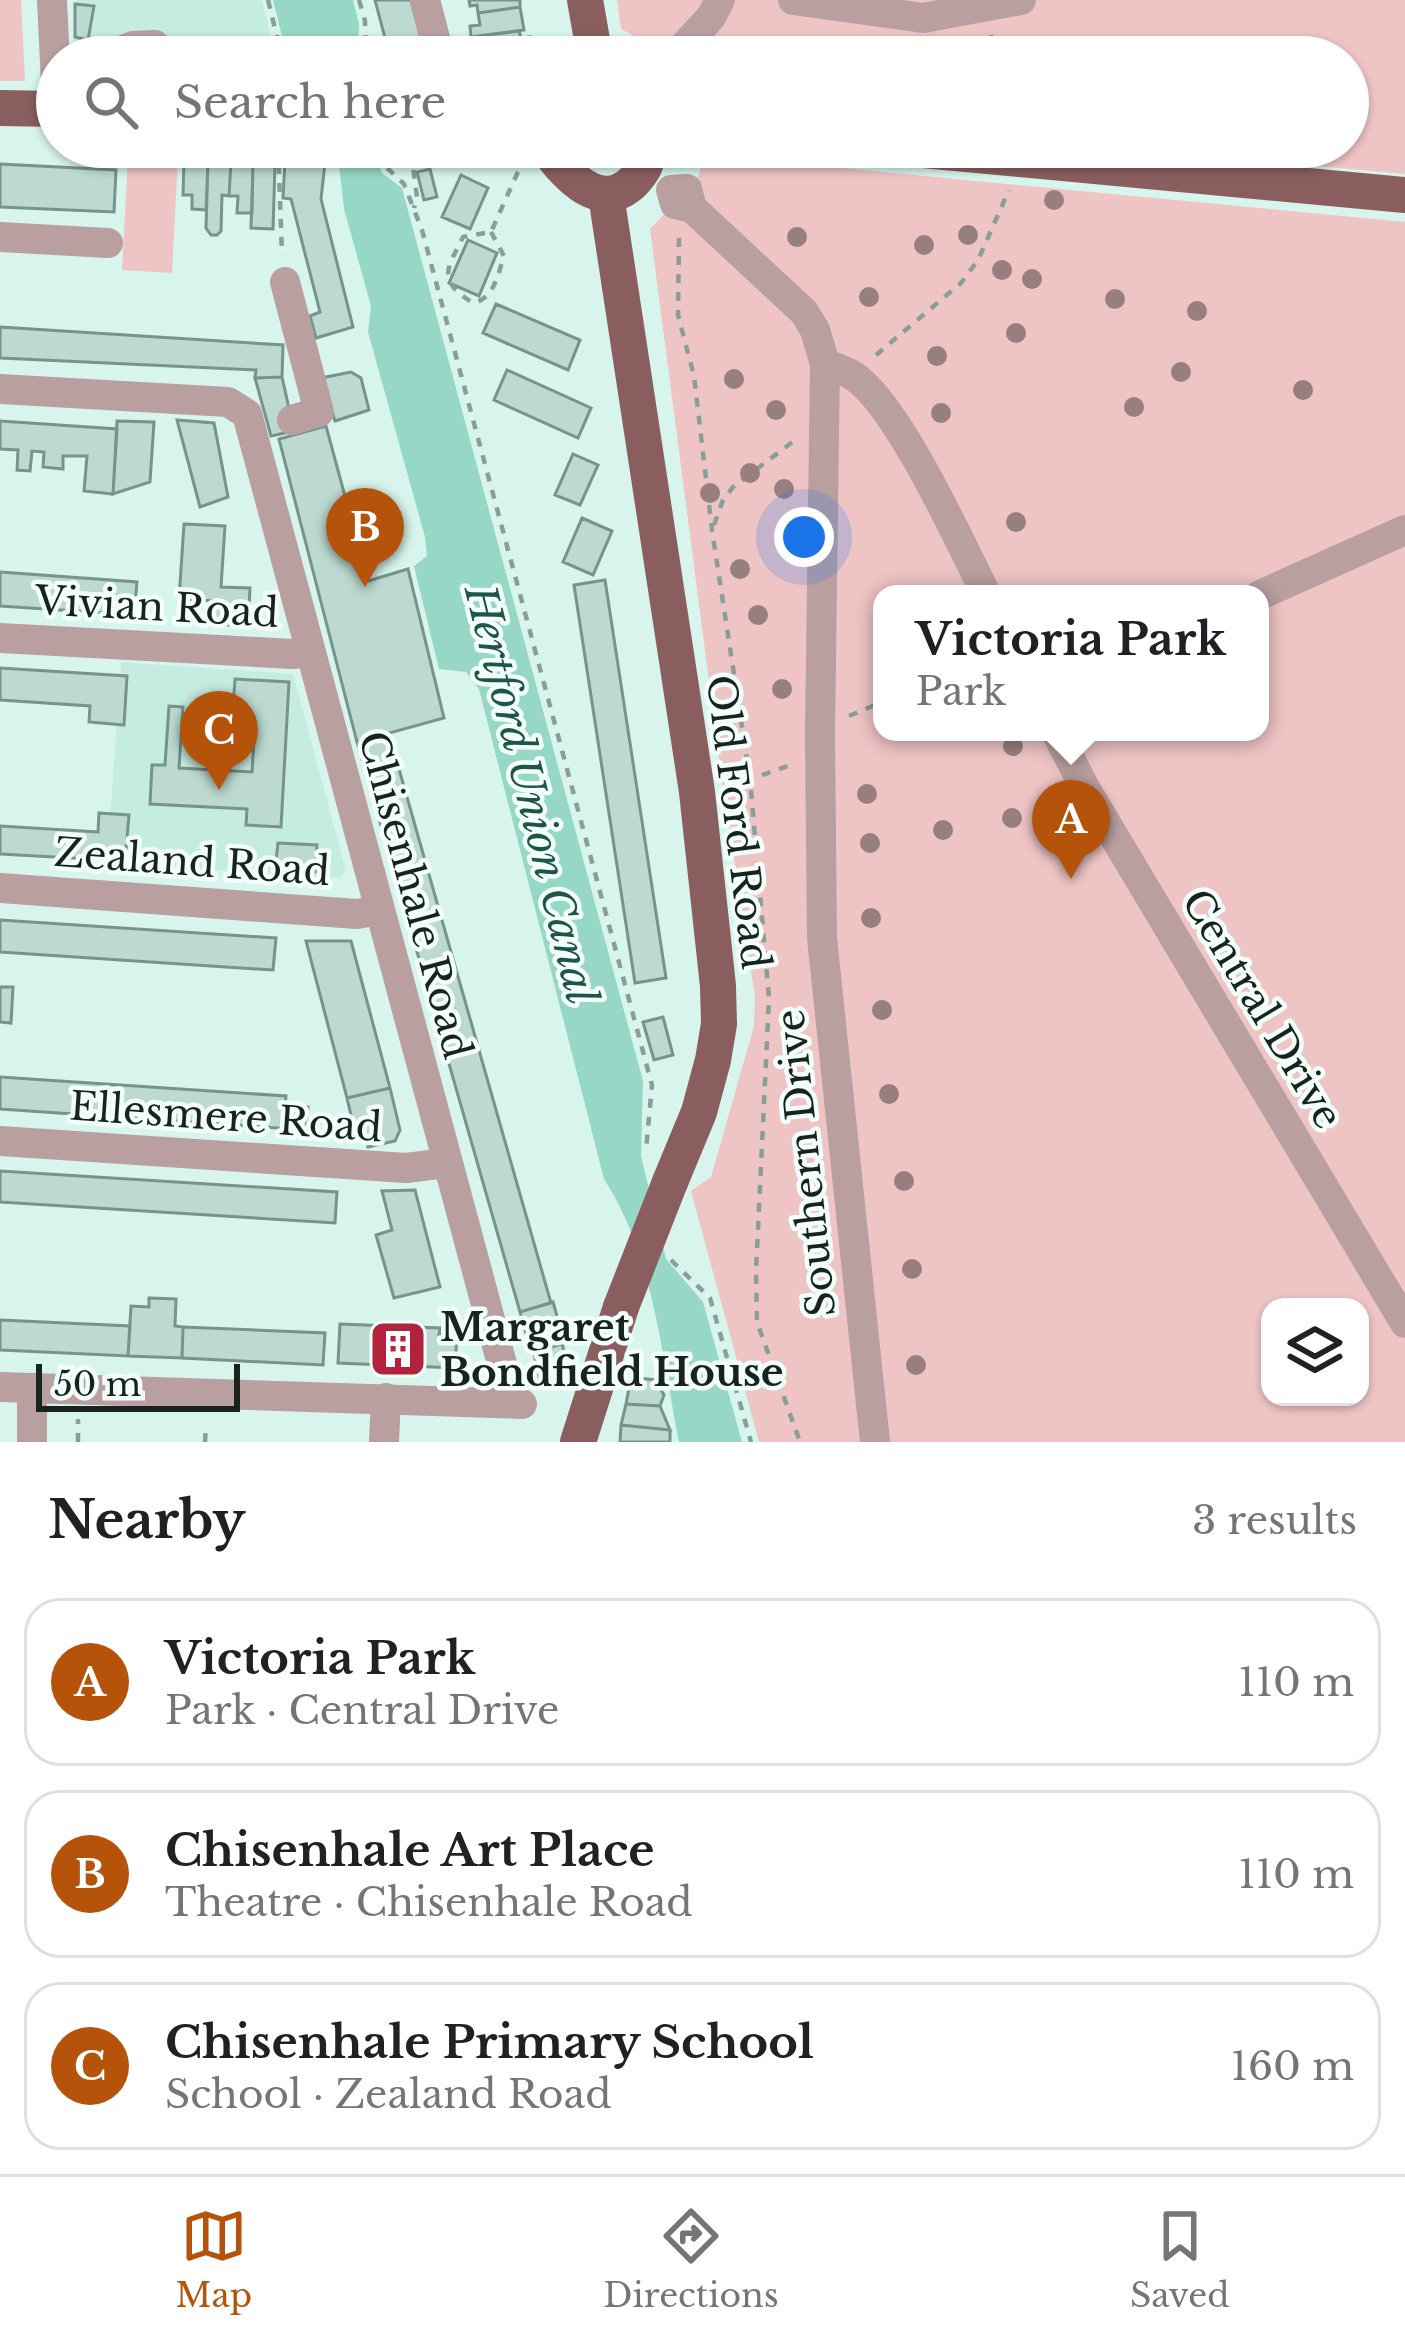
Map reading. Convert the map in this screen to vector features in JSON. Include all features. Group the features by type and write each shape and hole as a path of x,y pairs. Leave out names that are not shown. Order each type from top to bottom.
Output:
{"main road":[{"path":"585,0 592,36"},
{"path":"0,108 36,96"},
{"path":"555,168 606,195 626,189 646,168"},
{"path":"1116,168 1405,195"},
{"name":"Old Ford Road","path":"578,1442 622,1307 699,1112 719,1024 697,793 606,195"}],"street":[{"path":"52,0 54,36"},
{"path":"425,0 434,36"},
{"path":"692,36 720,0"},
{"path":"793,0 923,18 1021,0"},
{"name":"Southern Drive","path":"686,216 804,312 839,369 825,432 822,938 875,1442"},
{"path":"0,237 108,243"},
{"path":"0,389 228,402 264,422 320,412 285,282"},
{"path":"839,369 886,409 982,585"},
{"name":"Chisenhale Road","path":"264,422 310,652 514,1404 386,1398"},
{"path":"1269,591 1405,530"},
{"name":"Vivian Road","path":"0,638 310,652"},
{"name":"Central Drive","path":"1060,741 1084,788 1405,1323"},
{"name":"Zealand Road","path":"0,888 357,914 379,910"},
{"name":"Ellesmere Road","path":"0,1141 449,1174"},
{"path":"0,1387 386,1398 384,1442"},
{"path":"32,1388 32,1442"}],"path":[{"path":"268,0 277,36"},
{"path":"359,0 365,36"},
{"path":"989,30 991,36"},
{"path":"279,168 285,282"},
{"path":"387,168 404,184 414,208 652,1085"},
{"path":"413,168 414,208"},
{"path":"491,232 521,168"},
{"path":"839,369 970,272 1011,182"},
{"path":"686,216 678,315 694,376 750,779 769,998 758,1322 800,1442"},
{"path":"491,232 505,256 492,289 482,301 473,302 452,290 448,267 463,236 491,232"},
{"path":"712,530 733,487 790,442 825,432"},
{"path":"723,788 820,756"},
{"path":"710,1298 751,1442"}],"shaded area":[{"path":"0,0 21,0 25,81 0,81"},
{"path":"76,0 262,0 271,36 75,36"},
{"path":"617,0 1405,0 1405,174 1341,168 1369,168 1369,36 635,36 621,29"},
{"path":"127,168 177,168 172,273 122,270"},
{"path":"701,168 842,168 1405,222 1405,1442 759,1442 691,1191 711,1177 754,1026 755,996 650,229 696,181"},
{"path":"121,662 293,674 346,870 340,878 107,863"}],"water":[{"path":"273,0 353,0 359,36 282,36"},
{"name":"Hertford Union Canal","path":"339,168 380,168 402,188 643,1081 641,1156 666,1259 703,1302 742,1442 679,1442 645,1272 621,1208 604,1179 479,689 466,672 439,669 414,566 427,556 425,537 368,332 371,306 344,209"}],"building":[{"path":"375,0 411,0 420,36 384,36"},
{"path":"469,0 520,0 520,7 478,13 477,5 470,6"},
{"path":"75,4 94,6 89,36 75,36"},
{"path":"520,7 524,30 471,36 470,26 480,25 478,13"},
{"path":"519,31 520,36 479,36"},
{"path":"0,164 116,170 114,212 0,207"},
{"path":"184,168 208,168 206,210 192,209 192,195 183,195"},
{"path":"208,168 231,168 229,196 222,195 221,231 211,235 206,228"},
{"path":"231,168 253,168 252,213 237,213 238,196 229,196"},
{"path":"253,168 275,168 273,229 251,228"},
{"path":"285,168 324,168 321,199 353,327 316,338 310,316 320,312 291,199 283,198"},
{"path":"430,169 437,197 424,200 417,172"},
{"path":"461,175 488,188 470,229 442,217"},
{"path":"468,240 497,253 479,296 449,283"},
{"path":"496,304 580,340 568,370 483,333"},
{"path":"0,327 283,345 282,377 255,378 256,370 0,358"},
{"path":"507,370 591,408 578,438 494,400"},
{"path":"351,372 361,378 369,410 335,421 321,378"},
{"path":"282,377 294,431 271,436 255,378"},
{"path":"177,420 214,423 228,497 200,507"},
{"path":"0,421 117,429 113,494 84,491 87,456 63,456 63,469 43,467 44,452 32,451 30,471 17,470 18,450 0,449"},
{"path":"117,421 154,422 150,482 113,494"},
{"path":"326,426 368,581 408,569 444,718 357,742 279,439"},
{"path":"573,454 598,465 580,505 555,495"},
{"path":"582,518 612,531 593,575 563,562"},
{"path":"184,524 225,526 221,587 250,588 248,626 213,624 215,601 179,599"},
{"path":"0,572 137,582 134,615 0,606"},
{"path":"605,580 666,978 635,983 574,585"},
{"path":"0,668 127,676 124,725 89,722 90,706 0,700"},
{"path":"235,679 289,682 281,827 246,825 247,809 150,804 152,765 165,765 169,706 183,707 179,768 252,772 255,723 232,722"},
{"path":"389,734 551,1303 520,1312 357,742"},
{"path":"99,813 129,815 125,861 0,854 0,826 98,832"},
{"path":"278,843 317,845 315,872 275,869"},
{"path":"0,920 276,938 273,970 0,952"},
{"path":"306,941 351,941 390,1088 347,1098"},
{"path":"0,987 13,987 11,1023 0,1022"},
{"path":"663,1017 673,1055 654,1060 643,1022"},
{"path":"0,1077 286,1096 285,1105 308,1107 306,1130 0,1109"},
{"path":"390,1088 400,1130 395,1141 368,1147 362,1126 354,1128 347,1098"},
{"path":"0,1171 337,1192 335,1223 0,1202"},
{"path":"415,1190 440,1287 394,1298 376,1235 392,1230 382,1191"},
{"path":"149,1298 176,1299 175,1326 183,1327 182,1358 128,1356 131,1306 149,1307"},
{"path":"553,1302 559,1323 526,1333 520,1312"},
{"path":"0,1320 130,1326 128,1356 0,1350"},
{"path":"559,1323 564,1343 534,1352 526,1333"},
{"name":"Margaret Bondfield House","path":"340,1324 440,1328 439,1335 457,1335 455,1368 338,1363"},
{"path":"183,1327 325,1333 323,1365 182,1358"},
{"path":"562,1344 568,1384 539,1383 534,1352"},
{"path":"631,1377 655,1380 664,1395 660,1406 626,1404"},
{"path":"626,1404 660,1406 670,1430 621,1425"},
{"path":"621,1425 670,1430 670,1442 620,1442"}],"place":[{"name":"Chisenhale Art Place","path":"365,587"},
{"name":"Chisenhale Primary School","path":"219,790"},
{"name":"Victoria Park","path":"1071,879"},
{"name":"Margaret Bondfield House","path":"398,1349"}]}
